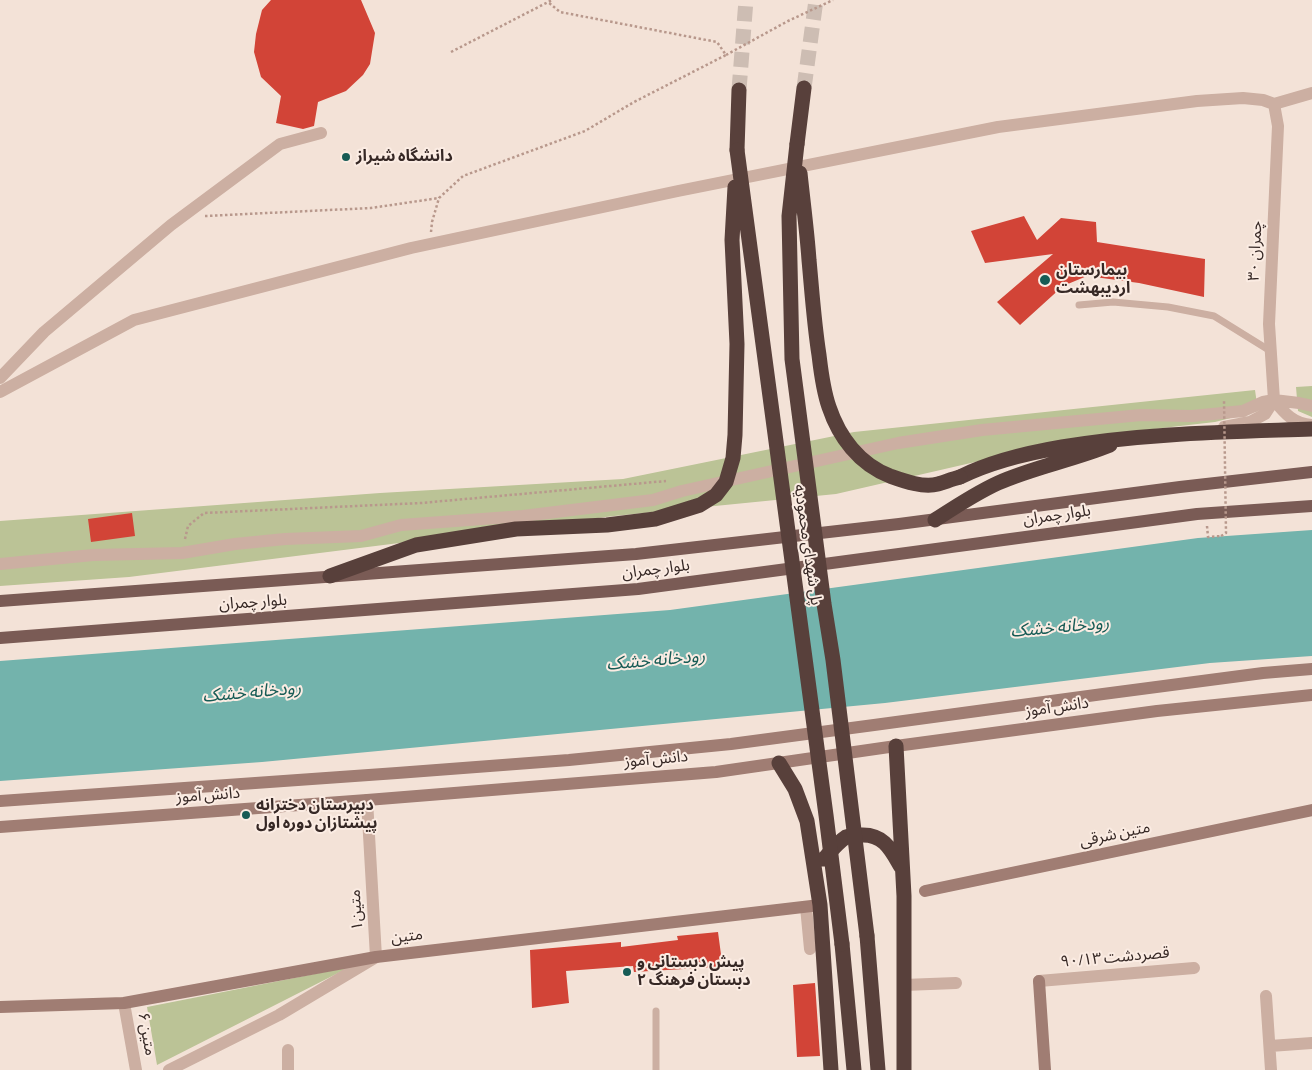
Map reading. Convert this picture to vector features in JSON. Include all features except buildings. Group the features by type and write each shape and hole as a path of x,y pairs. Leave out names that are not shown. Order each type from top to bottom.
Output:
{"highway":[{"path":"804,88 797,144 815,331 823,383 828,406 846,442 857,455 882,473 910,482 936,485 976,469 1031,452 1092,442 1161,436 1312,429"},
{"path":"330,576 416,545 516,529 607,525 655,519 700,505 716,495 726,482 733,458 736,435 737,344 732,240 739,90"},
{"name":"پل شهدای محمودیه","path":"797,144 789,216 792,359 824,604 837,687 867,936 878,1070"},
{"name":"پل شهدای محمودیه","path":"737,150 826,815 842,944 854,1070"},
{"path":"935,520 970,497 998,483 1128,438"},
{"path":"896,746 903,870 904,1070"},
{"path":"779,763 796,789 807,821 818,886"},
{"path":"831,1070 813,906 824,860 838,843 848,836 870,835 883,841 892,850 903,870"}],"main road":[{"name":"بلوار چمران","path":"0,601 636,554 935,520 1180,487 1312,472"},
{"name":"بلوار چمران","path":"0,638 638,589 1206,513 1312,506"},
{"name":"دانش آموز","path":"0,801 390,774 569,760 730,744 1264,673 1312,669"},
{"name":"دانش آموز","path":"0,827 716,772 1157,712 1312,695"},
{"name":"متین شرقی","path":"925,891 1312,810"},
{"name":"متین","path":"0,1007 124,1003 376,957 813,906"},
{"path":"1039,981 1045,1070"}],"street":[{"path":"0,392 134,320 430,244 678,191 998,127 1197,101 1243,98 1263,100 1274,104 1312,93"},
{"name":"۳۰ چمران","path":"1274,104 1278,126 1269,324 1274,400"},
{"path":"0,378 44,332 181,218 280,144 321,133"},
{"path":"1274,400 1284,413 1297,422 1312,425"},
{"path":"1161,436 1250,422 1265,414 1274,400"},
{"path":"0,564 94,555 182,553 235,544 285,539 361,536 401,525 523,516 653,500 682,491 898,443 982,430 1141,415 1192,416 1243,411 1263,402 1274,400 1312,406"},
{"name":"متین۱","path":"367,800 376,957"},
{"path":"810,949 813,906"},
{"path":"168,1070 279,1015 376,957"},
{"name":"۹۰/۱۳ قصردشت","path":"1039,981 1194,968"},
{"path":"904,985 956,983"},
{"path":"1266,996 1271,1070"},
{"name":"۶ متین","path":"124,1003 136,1070"},
{"path":"1270,1046 1312,1043"},
{"path":"288,1050 288,1070"}],"lane":[{"path":"1079,305 1113,302 1168,307 1214,316 1272,353"},
{"path":"656,1011 656,1070"}],"path":[{"path":"452,52 552,0"},
{"path":"430,244 432,222 439,198 463,176 584,131 634,102 788,21 833,0"},
{"path":"548,2 560,12 716,42 726,55"},
{"path":"181,218 371,208 439,198"},
{"path":"1206,513 1208,537 1221,536 1226,533 1224,399"},
{"path":"182,553 188,526 204,513 421,503 674,481 682,491"}],"green space":[{"path":"1312,386 1312,417 1298,411 1296,387"},
{"path":"1255,390 1258,411 1215,422 1084,437 836,494 614,516 129,577 0,586 0,521 380,493 623,479 854,432"},
{"path":"350,967 157,1065 147,1007"}],"water":[{"name":"رودخانه خشک","path":"1312,530 1312,656 1210,663 885,703 262,762 0,781 0,661 670,610 1198,538"}],"tunnel":[{"path":"739,90 746,0"},
{"path":"804,88 816,0"}],"place":[{"name":"دانشگاه شیراز","path":"346,157"},
{"name":"بیمارستان اردیبهشت","path":"1045,280"},
{"name":"دبیرستان دخترانه پیشتازان دوره اول","path":"246,815"},
{"name":"پیش دبستانی و دبستان فرهنگ ۲","path":"627,972"}]}
